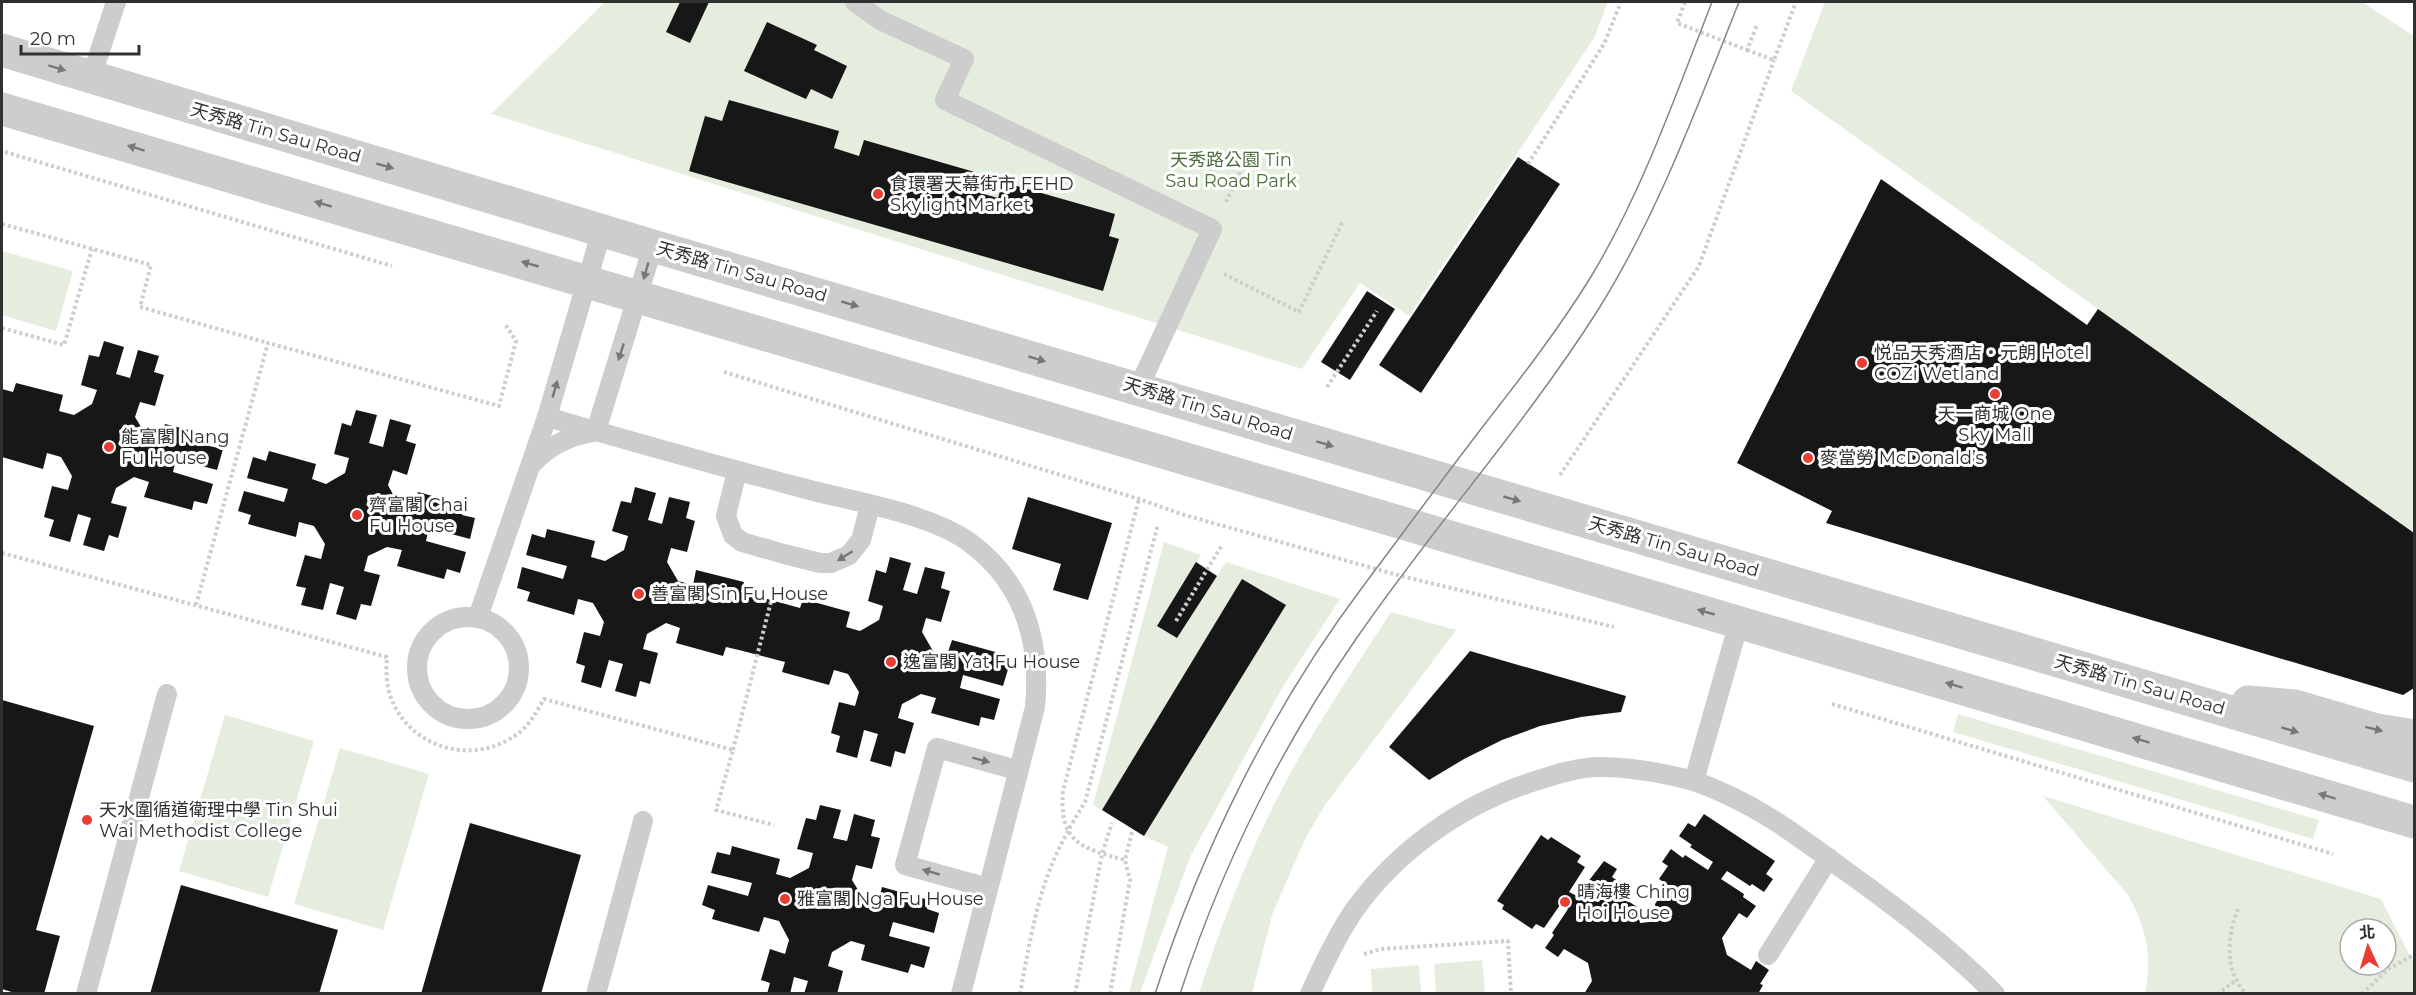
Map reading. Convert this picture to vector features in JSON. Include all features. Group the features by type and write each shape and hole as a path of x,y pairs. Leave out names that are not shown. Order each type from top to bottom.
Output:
{"street":[{"name":"天秀路 Tin Sau Road","path":"2,50 653,246 2415,766"},
{"path":"2,109 2415,822"},
{"path":"2172,694 2295,706 2377,730 2415,736"},
{"path":"2384,812 2415,838"}],"lane":[{"path":"91,78 116,2"},
{"path":"855,2 880,20 964,59 945,100 1212,229 1138,389"},
{"path":"478,617 547,417 602,230"},
{"path":"596,431 653,246"},
{"path":"547,417 941,526 969,542 993,564 1013,588 1027,617 1035,646 1038,676 1035,707 961,993"},
{"path":"531,465 542,453 566,439 596,431"},
{"path":"737,471 726,516 733,535 742,542 784,554 820,563 831,563 849,555 861,540 870,506"},
{"path":"463,616 478,617 492,622 504,631 513,643 520,670 517,685 510,698 500,709 472,719 458,718 432,705 423,693 416,665 419,650 426,637 436,627 463,616"},
{"path":"1694,781 1739,622"},
{"path":"86,993 167,694"},
{"path":"988,888 904,865 937,748 1017,770"},
{"path":"1310,993 1330,951 1354,910 1378,880 1436,829 1468,809 1509,790 1542,779 1597,767 1630,768 1694,781 1726,792 1757,808 1829,858 1934,939 1995,993"},
{"path":"596,993 643,821"},
{"path":"1768,955 1829,858"}],"path":[{"path":"1528,164 1604,44 1621,2"},
{"path":"1685,2 1677,23 1774,60"},
{"path":"1543,509 1562,470 1699,266 1796,2"},
{"path":"1747,50 1757,25"},
{"path":"2,151 402,269"},
{"path":"1212,229 1244,164"},
{"path":"1197,261 1299,312 1343,221"},
{"path":"2,224 151,265 140,307 499,406 516,340 505,324"},
{"path":"2,328 64,345 92,249"},
{"path":"1327,387 1377,311"},
{"path":"196,605 268,343"},
{"path":"724,372 1139,499 1181,514 1401,576 1618,628"},
{"path":"1125,860 1084,846 1067,831 1061,813 1064,790 1139,499"},
{"path":"1020,993 1039,902 1067,831 1085,802 1158,524"},
{"path":"1176,621 1222,545"},
{"path":"2,553 387,657 386,676 390,696 399,714 411,729 427,741 446,749 476,750 505,743 521,732 535,717 544,699 733,750"},
{"path":"771,600 716,810 774,825"},
{"path":"1832,704 2333,854"},
{"path":"1075,993 1102,854 1112,823"},
{"path":"1110,993 1130,880 1125,860 1132,832"},
{"path":"2238,909 2230,928 2228,950 2232,970 2246,993"},
{"path":"1361,956 1381,950 1508,941 1511,993"},
{"path":"2362,993 2388,969 2415,956"},
{"path":"2217,993 2237,980"}],"green space":[{"name":"天秀路公園 Tin Sau Road Park","path":"605,2 1608,2 1594,38 1409,316 1360,283 1302,369 491,114"},
{"path":"1825,2 2362,2 2414,36 2414,533 1791,91"},
{"path":"2,251 73,271 56,331 2,315"},
{"path":"1164,542 1201,555 1157,626 1177,638 1226,562 1340,599 1282,688 1190,857 1140,993 1129,993 1168,847 1144,836 1285,605 1242,579 1102,810 1093,805"},
{"path":"1391,612 1456,630 1325,805 1306,837 1273,912 1252,993 1199,993 1238,886 1272,808 1336,696"},
{"path":"1958,714 2319,820 2313,839 1953,732"},
{"path":"225,715 314,741 268,897 179,871"},
{"path":"340,748 429,774 383,930 294,904"},
{"path":"2043,796 2381,899 2390,917 2338,917 2338,977 2398,977 2398,932 2414,964 2414,993 2145,993 2148,955 2143,931 2128,895"},
{"path":"1482,960 1485,993 1436,993 1434,964"},
{"path":"1419,965 1421,993 1372,993 1371,969"}],"building":[{"path":"680,2 709,2 690,43 666,32"},
{"path":"767,22 817,45 814,50 847,66 832,99 811,89 806,99 744,71"},
{"name":"食環署天幕街市 FEHD Skylight Market","path":"729,100 839,131 834,148 859,156 864,140 978,173 973,191 998,198 1003,182 1115,214 1109,236 1119,239 1103,291 689,171 705,116 722,121"},
{"path":"1518,157 1560,184 1421,393 1379,365"},
{"name":"天一商城 One Sky Mall","path":"1881,179 2087,325 2098,309 2414,533 2414,688 2403,695 1826,523 1832,511 1737,463"},
{"path":"1367,291 1395,309 1350,380 1321,362"},
{"name":"能富閣 Nang Fu House","path":"104,341 124,347 116,374 130,378 138,350 159,356 154,372 164,375 155,406 140,402 135,417 146,435 161,439 165,424 213,436 209,446 223,449 217,470 176,459 173,472 213,484 207,504 194,501 192,510 144,497 149,482 134,477 116,488 111,503 127,507 118,538 109,535 104,551 83,545 91,518 78,514 70,542 49,536 54,520 44,517 52,486 68,490 72,476 61,457 47,453 43,469 2,457 2,389 13,392 16,383 63,395 59,411 74,415 92,404 97,390 81,385 89,355 99,357"},
{"name":"齊富閣 Chai Fu House","path":"356,410 377,415 369,443 383,447 390,419 411,425 406,441 416,444 407,475 393,470 388,485 398,504 413,507 418,492 465,505 462,515 475,518 470,539 429,528 426,541 466,552 460,573 447,569 444,579 397,566 402,550 387,547 368,556 364,571 380,575 371,606 361,604 356,620 336,614 344,587 330,583 323,610 301,605 306,588 296,586 305,555 321,559 325,544 314,526 299,522 296,537 248,524 251,515 238,511 244,491 284,502 288,489 247,478 253,457 266,461 269,451 316,464 312,479 326,484 345,473 349,458 334,454 342,423 351,426"},
{"path":"635,487 656,493 648,520 662,524 669,497 690,502 686,518 695,521 687,552 671,548 667,562 678,581 693,585 696,570 744,582 741,592 800,608 803,599 850,612 846,627 860,631 879,620 883,606 868,601 876,570 886,573 890,557 911,563 903,590 917,594 925,567 945,572 941,588 950,591 941,622 926,618 922,632 933,651 947,655 952,640 999,653 996,662 1009,666 1003,686 963,675 960,688 1000,699 994,720 981,717 979,726 931,713 936,698 921,694 902,704 898,718 914,723 905,754 895,751 891,767 870,761 878,734 864,730 857,758 836,752 840,736 831,733 839,702 855,706 859,692 848,674 834,670 829,685 782,672 785,662 726,647 723,656 676,643 680,628 666,623 647,634 643,649 658,653 650,684 640,681 636,697 615,691 623,664 609,660 601,688 581,682 585,666 576,663 584,632 600,636 604,622 593,603 578,599 574,615 527,601 530,592 517,588 522,567 563,579 567,566 526,555 532,534 545,538 547,529 595,541 591,557 605,561 624,550 628,536 612,531 621,501 631,503"},
{"path":"1028,497 1112,523 1088,600 1053,590 1061,564 1012,549"},
{"path":"1196,562 1217,576 1177,638 1157,626"},
{"path":"1242,579 1286,605 1144,836 1102,810"},
{"path":"1470,651 1626,696 1621,712 1581,717 1540,726 1502,740 1429,780 1389,747"},
{"path":"2,700 94,726 36,930 60,936 44,994 18,994 2,989"},
{"name":"雅富閣 Nga Fu House","path":"820,805 841,810 833,838 847,841 854,814 875,820 871,836 880,838 872,869 856,865 852,880 863,898 878,902 882,887 929,900 927,909 939,913 934,933 893,922 889,936 930,947 924,968 911,964 908,973 861,960 865,945 851,941 832,952 828,966 843,971 837,994 804,994 808,981 794,977 790,994 767,994 770,983 761,980 770,949 785,954 789,940 779,921 764,917 759,932 712,919 715,910 702,905 708,885 748,896 752,883 711,873 717,852 730,855 732,846 780,859 776,874 790,878 809,868 813,853 797,849 806,818 816,820"},
{"name":"晴海樓 Ching Hoi House","path":"1704,814 1775,861 1766,874 1773,879 1764,892 1727,871 1721,879 1744,894 1743,897 1756,906 1747,918 1739,913 1722,938 1727,955 1751,970 1756,961 1769,970 1760,984 1763,985 1758,994 1584,994 1592,981 1588,963 1564,949 1558,957 1545,948 1568,909 1560,905 1544,928 1536,924 1532,929 1502,909 1504,905 1497,901 1541,835 1548,840 1551,837 1581,856 1577,862 1585,867 1569,892 1577,896 1604,861 1617,869 1612,877 1625,886 1619,895 1637,907 1640,923 1658,921 1655,904 1668,885 1659,879 1668,866 1662,862 1671,849 1683,858 1685,855 1708,870 1713,862 1690,847 1692,845 1679,836 1688,823 1695,827"},
{"path":"470,823 581,855 541,994 421,994"},
{"path":"181,885 338,930 319,994 150,994"}],"tram line":[{"path":"1155,994 1195,886 1218,833 1243,781 1299,680 1364,585 1539,354 1592,275 1610,243 1643,176 1712,2"},
{"path":"1180,994 1196,947 1234,855 1255,810 1303,722 1386,597 1570,353 1620,274 1658,198 1739,2"}],"place":[{"name":"食環署天幕街市 FEHD Skylight Market","path":"878,194"},
{"name":"悦品天秀酒店‧元朗 Hotel COZi Wetland","path":"1862,363"},
{"name":"天一商城 One Sky Mall","path":"1995,394"},
{"name":"能富閣 Nang Fu House","path":"109,447"},
{"name":"麥當勞 McDonald’s","path":"1808,458"},
{"name":"齊富閣 Chai Fu House","path":"357,515"},
{"name":"善富閣 Sin Fu House","path":"639,594"},
{"name":"逸富閣 Yat Fu House","path":"891,662"},
{"name":"天水圍循道衛理中學 Tin Shui Wai Methodist College","path":"87,820"},
{"name":"雅富閣 Nga Fu House","path":"785,899"},
{"name":"晴海樓 Ching Hoi House","path":"1565,902"}]}
